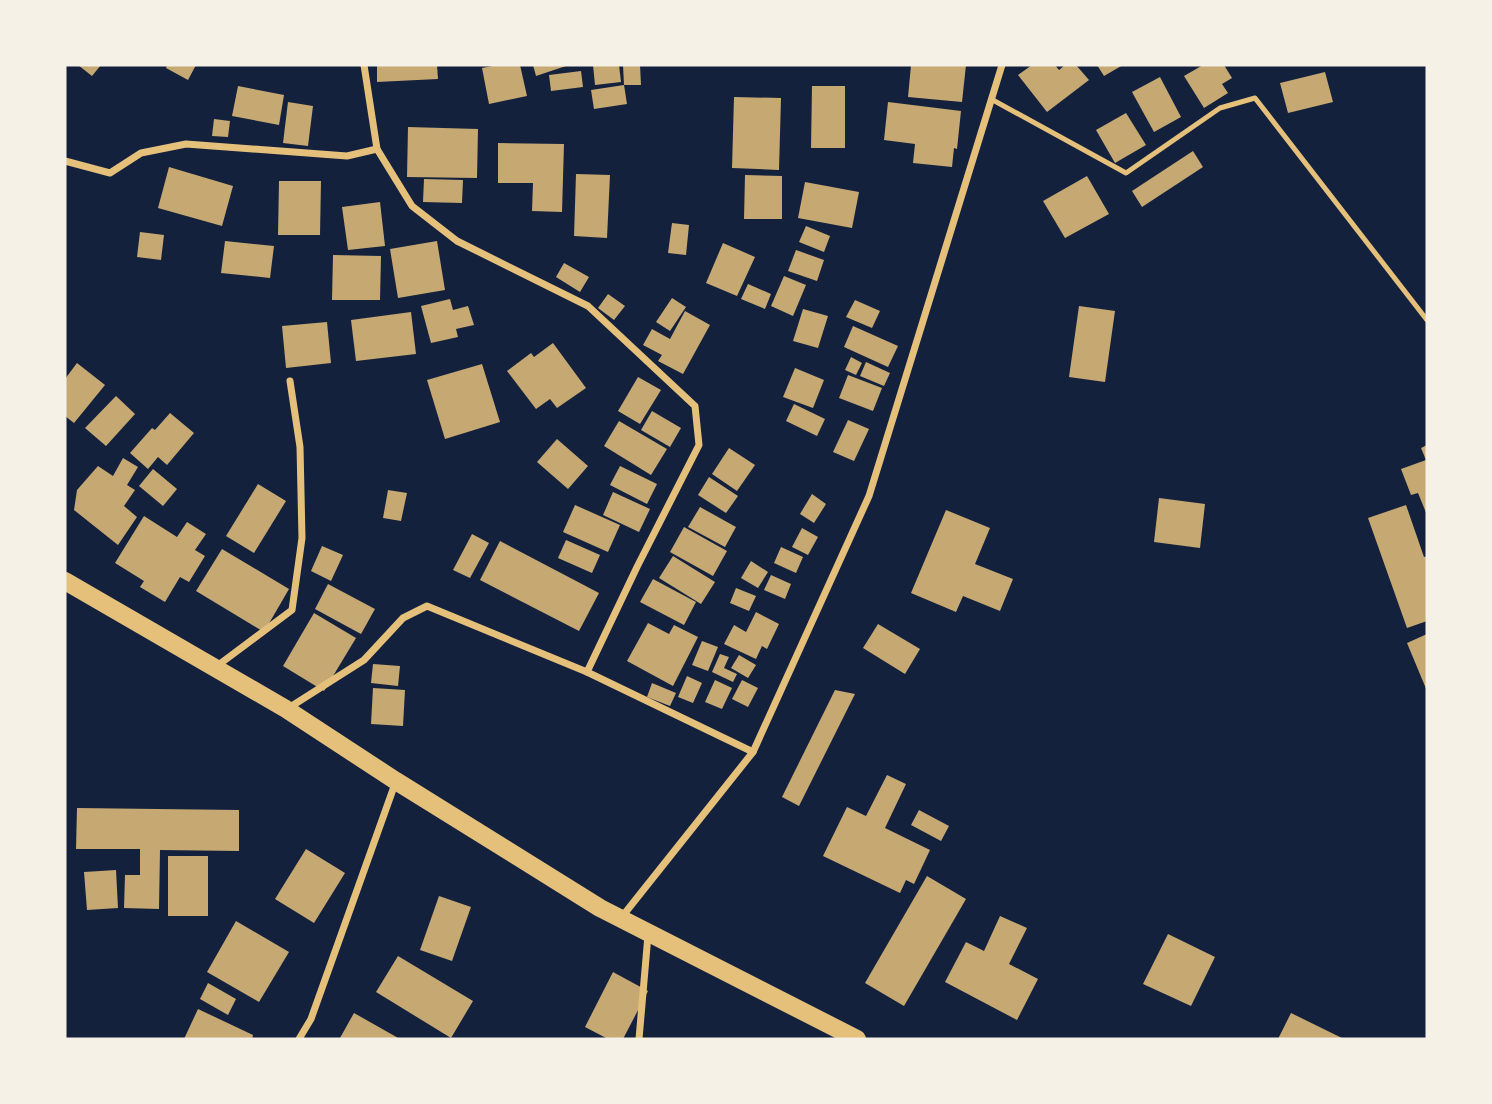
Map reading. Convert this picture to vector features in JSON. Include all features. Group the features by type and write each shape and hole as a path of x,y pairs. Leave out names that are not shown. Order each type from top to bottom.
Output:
{"main road":[{"path":"65,581 286,709 396,781 621,919 857,1039"}],"street":[{"path":"365,65 377,149 412,206 457,240 588,306 695,406 699,444 587,672"},
{"path":"621,919 753,752 869,496 1002,65"},
{"path":"65,161 110,173 141,153 186,144 347,156 377,149"},
{"path":"214,668 292,610 302,538 300,447 290,381"},
{"path":"286,709 364,660 403,618 427,607 587,672 753,752"},
{"path":"299,1039 311,1019 396,781"},
{"path":"639,1039 648,933"}],"lane":[{"path":"991,99 1126,173 1220,108 1255,98 1427,320"}],"building":[{"path":"78,65 101,65 92,76"},
{"path":"167,65 196,65 188,80 166,68"},
{"path":"377,65 437,65 438,79 377,82"},
{"path":"520,65 527,96 489,104 482,68"},
{"path":"533,65 569,65 536,76"},
{"path":"593,65 619,65 621,82 595,85"},
{"path":"623,65 640,65 641,85 624,85"},
{"path":"911,65 966,65 962,102 908,97"},
{"path":"1032,65 1055,65 1059,70 1065,65 1076,65 1089,80 1047,112 1018,75"},
{"path":"1097,65 1123,65 1104,76"},
{"path":"1203,65 1224,65 1232,78 1222,84 1228,93 1204,108 1184,76"},
{"path":"581,71 583,87 551,91 549,75"},
{"path":"1325,72 1333,102 1288,113 1280,83"},
{"path":"1160,77 1181,117 1154,132 1132,92"},
{"path":"624,85 627,104 594,109 591,90"},
{"path":"238,86 284,95 279,125 232,116"},
{"path":"812,86 845,86 845,148 811,148"},
{"path":"734,97 781,98 779,170 732,168"},
{"path":"288,102 313,106 308,146 283,143"},
{"path":"888,102 961,111 952,167 913,163 915,144 884,140"},
{"path":"1126,113 1146,145 1115,163 1096,130"},
{"path":"214,119 230,121 228,137 212,136"},
{"path":"408,127 478,129 477,178 407,177"},
{"path":"498,143 564,144 562,212 532,211 533,183 498,183"},
{"path":"1193,151 1203,167 1142,207 1132,191"},
{"path":"169,167 233,186 222,226 158,208"},
{"path":"576,174 610,175 607,238 574,236"},
{"path":"745,175 782,176 782,219 744,219"},
{"path":"1087,176 1109,214 1065,238 1043,201"},
{"path":"424,179 463,180 462,203 423,202"},
{"path":"279,181 321,181 320,235 278,235"},
{"path":"805,182 859,192 852,228 798,218"},
{"path":"380,202 385,246 348,250 342,207"},
{"path":"672,223 689,225 686,255 668,253"},
{"path":"806,226 830,236 824,252 799,242"},
{"path":"140,232 164,235 161,260 137,257"},
{"path":"225,241 274,246 270,278 221,273"},
{"path":"437,241 445,290 398,298 390,249"},
{"path":"723,243 755,257 737,296 706,283"},
{"path":"796,250 824,260 817,281 788,271"},
{"path":"333,255 381,256 380,300 332,300"},
{"path":"564,263 589,277 580,292 556,277"},
{"path":"784,276 806,285 793,316 771,306"},
{"path":"748,284 771,294 765,309 741,299"},
{"path":"608,294 625,306 614,320 598,308"},
{"path":"672,298 686,307 670,331 656,322"},
{"path":"450,299 453,310 468,306 474,325 456,329 458,337 431,343 421,306"},
{"path":"855,300 880,311 872,328 846,317"},
{"path":"1079,306 1115,311 1105,382 1069,377"},
{"path":"803,309 828,316 818,348 793,341"},
{"path":"685,311 710,325 683,374 658,361 662,355 643,345 652,329 670,339"},
{"path":"411,312 416,354 356,361 351,320"},
{"path":"327,322 331,363 286,368 282,326"},
{"path":"853,326 898,346 888,367 844,347"},
{"path":"553,343 586,388 557,408 550,399 536,409 507,371 531,353 534,357"},
{"path":"851,357 862,363 856,375 845,370"},
{"path":"866,362 890,373 884,386 860,376"},
{"path":"77,363 105,385 74,423 65,416 65,379"},
{"path":"482,364 500,422 445,439 427,380"},
{"path":"795,368 824,380 813,408 783,397"},
{"path":"848,375 882,388 873,411 839,398"},
{"path":"638,377 661,390 640,424 618,411"},
{"path":"116,396 135,414 106,446 85,428"},
{"path":"794,404 825,419 817,436 786,421"},
{"path":"652,411 681,428 670,447 641,430"},
{"path":"170,413 194,433 167,465 158,457 148,469 130,453 152,428 155,430"},
{"path":"848,420 869,429 854,461 833,452"},
{"path":"619,421 667,449 651,475 604,446"},
{"path":"557,439 588,466 568,489 537,462"},
{"path":"1427,445 1427,515 1418,493 1411,495 1401,469 1426,460 1421,448"},
{"path":"729,448 755,465 737,491 712,474"},
{"path":"123,458 138,467 127,485 135,490 124,506 137,517 118,545 74,510 77,490 98,466 113,476"},
{"path":"620,466 657,484 647,504 610,485"},
{"path":"153,469 177,489 163,506 139,486"},
{"path":"709,477 738,496 726,513 698,495"},
{"path":"258,484 286,501 254,553 226,536"},
{"path":"388,490 407,493 401,521 383,518"},
{"path":"613,492 650,509 639,532 603,515"},
{"path":"812,494 826,504 814,523 800,514"},
{"path":"1159,498 1205,504 1200,548 1154,542"},
{"path":"575,505 620,525 608,552 563,532"},
{"path":"1406,505 1424,557 1427,556 1427,621 1407,628 1368,518"},
{"path":"700,507 736,527 725,547 688,527"},
{"path":"946,510 990,528 975,564 1013,579 1000,611 963,596 956,612 911,593"},
{"path":"144,516 177,537 187,522 206,534 195,550 205,556 189,582 180,577 165,602 140,587 144,581 115,563"},
{"path":"684,527 727,551 713,576 670,552"},
{"path":"802,528 818,537 808,555 792,547"},
{"path":"472,534 489,543 470,578 453,570"},
{"path":"566,540 600,555 592,573 558,558"},
{"path":"500,541 599,593 579,631 480,580"},
{"path":"322,546 343,555 331,581 311,571"},
{"path":"781,547 803,557 796,573 774,563"},
{"path":"222,549 289,589 264,632 196,591"},
{"path":"673,556 715,582 701,604 659,578"},
{"path":"751,561 768,572 758,588 741,578"},
{"path":"771,575 791,584 785,599 764,590"},
{"path":"653,579 696,602 684,625 640,602"},
{"path":"328,584 375,609 361,634 315,609"},
{"path":"736,588 756,596 749,611 730,603"},
{"path":"756,612 779,624 767,649 762,646 756,659 724,644 734,625 746,632"},
{"path":"314,613 356,638 324,691 283,666"},
{"path":"648,623 669,634 674,625 698,637 673,686 627,661"},
{"path":"878,624 920,649 905,674 863,648"},
{"path":"1427,634 1427,691 1407,643"},
{"path":"702,641 718,647 708,671 692,665"},
{"path":"720,654 729,657 724,668 737,674 733,682 712,672"},
{"path":"739,655 756,665 748,678 731,668"},
{"path":"373,664 400,666 398,686 371,683"},
{"path":"687,676 702,683 693,703 678,697"},
{"path":"715,680 732,688 722,709 705,702"},
{"path":"742,680 758,688 748,707 732,699"},
{"path":"652,683 676,693 670,706 647,697"},
{"path":"373,688 405,690 403,726 371,724"},
{"path":"835,690 855,694 799,806 782,797"},
{"path":"887,775 906,784 885,828 930,850 914,884 906,880 900,893 823,856 847,807 866,816"},
{"path":"77,808 239,810 239,851 160,850 159,909 124,908 125,875 140,875 140,849 76,849"},
{"path":"919,810 949,826 941,841 911,825"},
{"path":"306,849 345,873 314,923 275,899"},
{"path":"168,856 208,856 208,916 168,916"},
{"path":"116,870 118,908 87,910 84,872"},
{"path":"927,876 966,899 904,1006 865,983"},
{"path":"439,896 471,907 452,961 420,950"},
{"path":"1000,916 1027,928 1009,964 1038,979 1017,1020 945,982 966,942 984,951"},
{"path":"236,921 289,952 259,1002 207,972"},
{"path":"1168,934 1215,957 1191,1006 1143,984"},
{"path":"398,956 473,1001 451,1038 376,992"},
{"path":"613,972 648,991 623,1039 608,1039 585,1027"},
{"path":"208,983 236,999 228,1015 200,999"},
{"path":"198,1009 253,1035 252,1039 184,1039"},
{"path":"354,1013 400,1039 340,1038"},
{"path":"1291,1013 1344,1039 1278,1039"}]}
